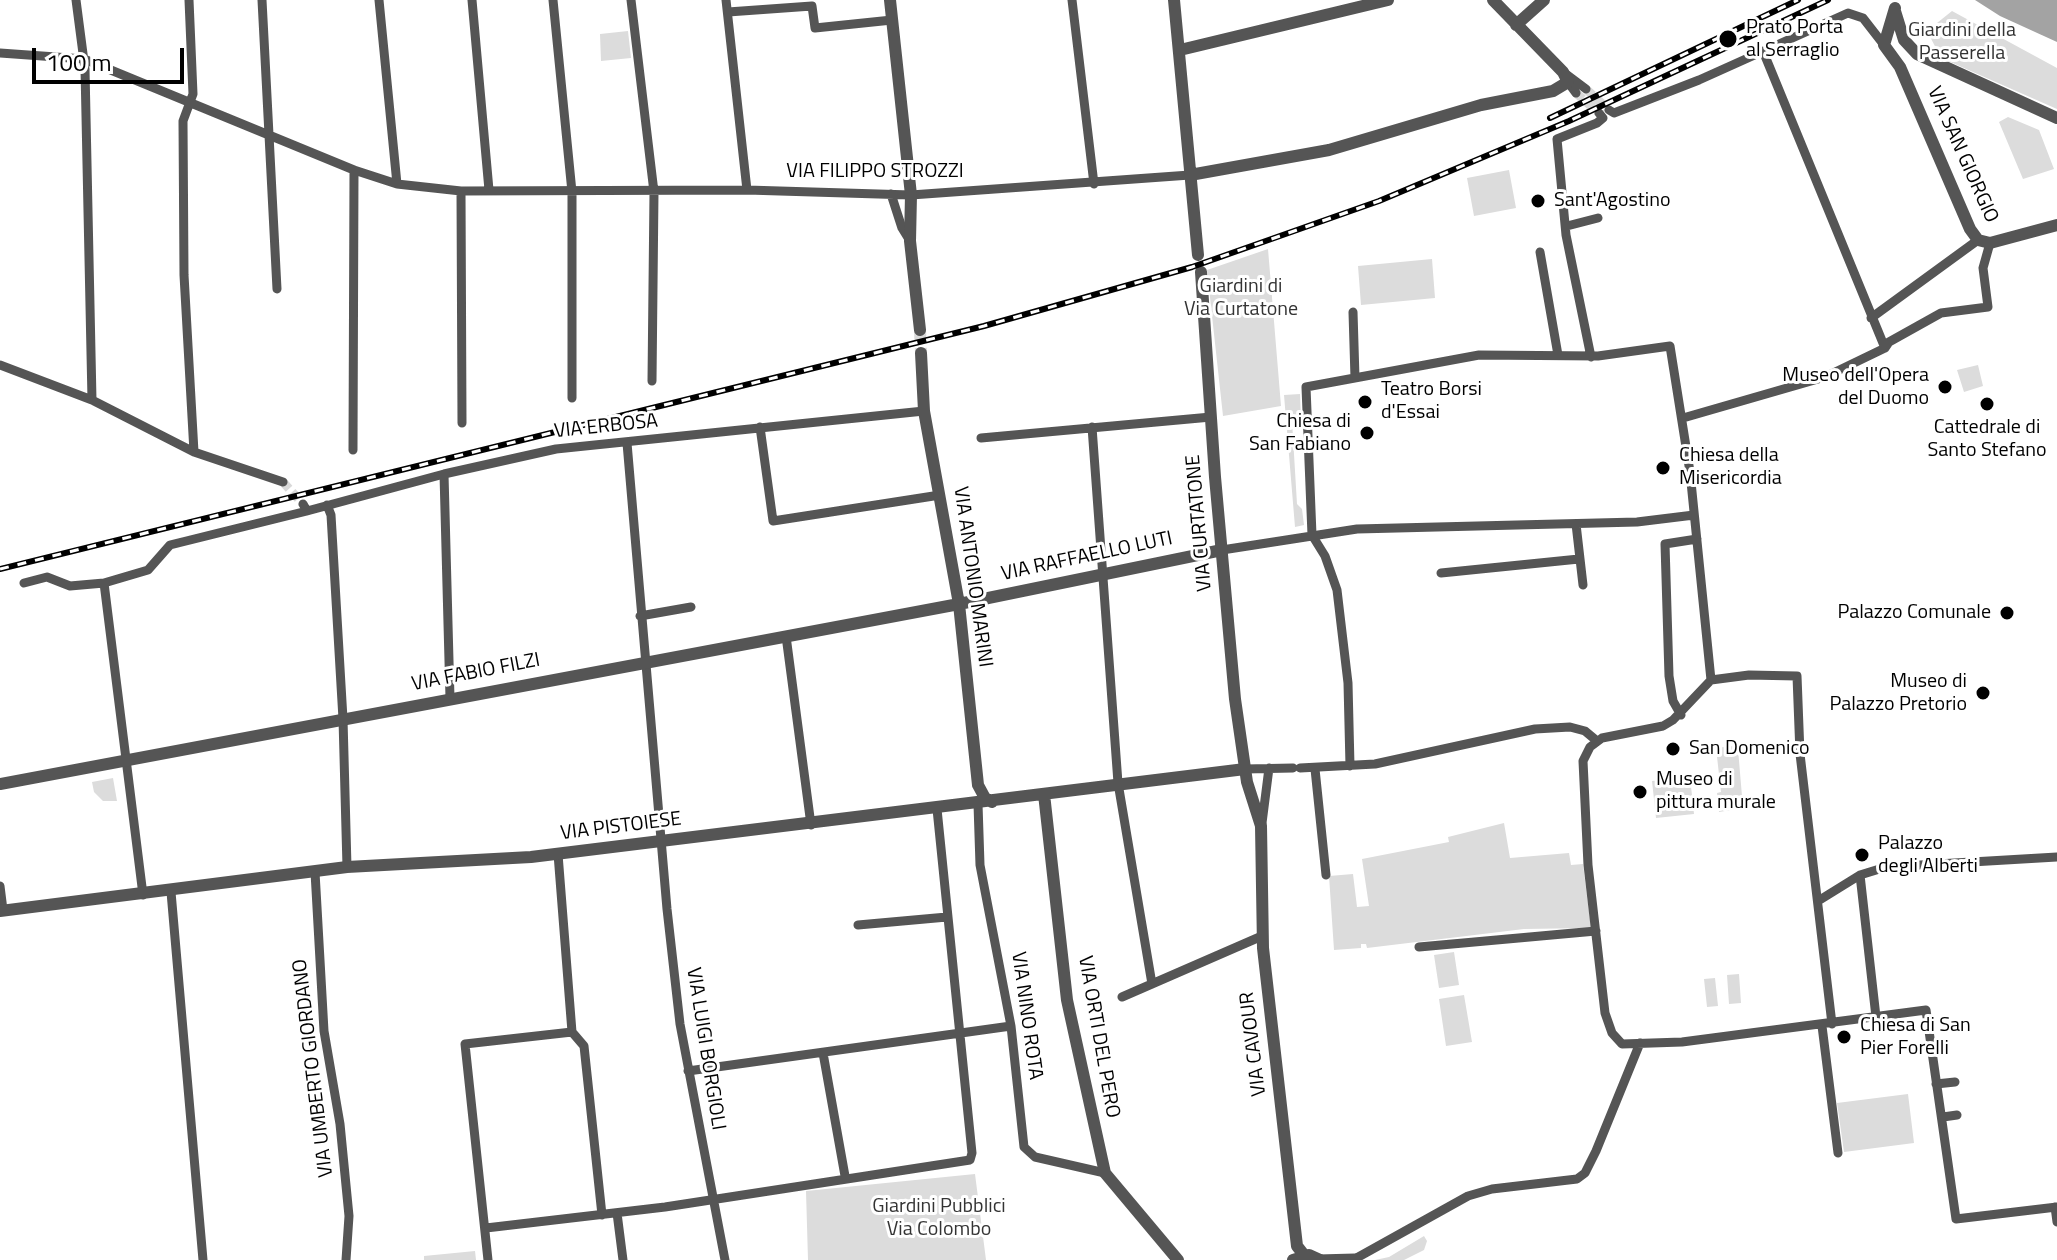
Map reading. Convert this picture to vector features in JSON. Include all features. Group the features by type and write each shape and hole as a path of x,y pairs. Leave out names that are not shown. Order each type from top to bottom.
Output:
{"street":[{"path":"76,0 84,59 92,400"},
{"path":"189,0 188,104 183,121 184,275 194,452"},
{"path":"262,0 277,289"},
{"path":"379,0 397,184"},
{"path":"472,0 489,190"},
{"path":"553,0 572,192 572,398"},
{"path":"631,0 654,192 652,381"},
{"path":"726,0 747,190"},
{"path":"890,0 911,195 910,241 920,330"},
{"path":"1072,0 1094,184"},
{"path":"1174,0 1198,255"},
{"path":"1180,50 1388,0"},
{"path":"1493,0 1581,91"},
{"path":"1516,25 1544,0"},
{"path":"1894,4 1904,40 1917,54 2057,118"},
{"path":"1887,48 1894,4"},
{"path":"728,12 812,6 815,28 892,20"},
{"path":"1595,356 1566,230 1557,139 1606,114 1848,13 1863,18 1887,48"},
{"path":"1887,48 1904,40"},
{"name":"VIA SAN GIORGIO","path":"1887,48 1900,67 1970,229 1984,242"},
{"path":"1763,51 1885,348"},
{"name":"VIA FILIPPO STROZZI","path":"0,53 84,59 354,170 397,184 461,191 747,190 911,195 1190,175 1329,150 1481,105 1553,91 1566,77"},
{"path":"1900,67 1917,54"},
{"path":"353,450 354,170"},
{"path":"461,191 462,423"},
{"path":"891,194 910,241"},
{"path":"1566,230 1598,218"},
{"path":"1871,318 1984,242 2057,225"},
{"path":"1683,418 1825,377 1885,348 1941,313 1988,307 1983,268 1984,242"},
{"path":"1540,252 1558,355"},
{"name":"VIA CURTATONE","path":"1201,272 1222,550 1245,769"},
{"path":"1353,312 1355,378"},
{"path":"1350,766 1348,683 1337,590 1325,556 1312,535 1306,387 1479,355 1595,356 1670,346 1683,418 1711,680"},
{"name":"VIA ANTONIO MARINI","path":"921,353 924,411 959,604 978,785 985,798 992,802"},
{"path":"0,365 92,400 194,452 283,482"},
{"name":"VIA ERBOSA","path":"24,583 47,577 70,586 104,583 148,570 170,545 305,507 327,505 556,449 924,411"},
{"path":"981,438 1211,417"},
{"path":"760,427 773,521 940,495"},
{"path":"1092,427 1118,783 1152,984"},
{"name":"VIA LUIGI BORGIOLI","path":"627,443 661,842 688,1071 725,1260"},
{"path":"444,474 450,698"},
{"path":"327,505 331,515 343,719 347,867"},
{"path":"1222,550 1357,529 1637,522 1693,512"},
{"path":"1576,524 1583,585"},
{"path":"1681,715 1671,685 1666,541 1697,542"},
{"name":"VIA RAFFAELLO LUTI","path":"959,604 1222,550"},
{"path":"1441,573 1579,559"},
{"path":"104,583 143,895"},
{"name":"VIA FABIO FILZI","path":"0,784 959,604"},
{"path":"640,616 691,607"},
{"path":"786,636 811,825"},
{"path":"1838,1153 1827,1025 1818,901 1800,754 1797,676 1749,675 1711,680 1681,715 1663,726 1608,735 1597,741 1583,761 1596,931 1606,1018 1614,1036 1622,1044 1640,1043 1827,1025 1926,1010 1956,1219 2056,1207 2057,1222"},
{"path":"1245,769 1315,769 1375,764 1517,732 1570,727 1585,731 1597,741"},
{"name":"VIA CAVOUR","path":"1269,768 1261,826 1262,936 1298,1258 1319,1259"},
{"name":"VIA PISTOIESE","path":"2,910 171,892 347,867 558,854 1245,769"},
{"name":"VIA CAVOUR","path":"1245,769 1261,826"},
{"path":"1315,769 1326,875"},
{"name":"VIA ORTI DEL PERO","path":"1044,794 1067,1000 1105,1173 1178,1260"},
{"name":"VIA NINO ROTA","path":"978,804 980,865 1011,1026 1026,1153 1105,1173"},
{"path":"486,1228 712,1200 845,1176 967,1163 972,1153 937,809"},
{"path":"558,854 572,1032 584,1046 602,1215"},
{"path":"1818,901 1860,875 1913,864 2057,857"},
{"name":"VIA UMBERTO GIORDANO","path":"315,872 324,1031 340,1124 349,1216 346,1260"},
{"path":"1860,875 1876,1017"},
{"path":"0,886 2,910"},
{"path":"171,892 203,1260"},
{"path":"858,925 947,917"},
{"path":"1419,947 1596,931"},
{"path":"1122,997 1262,936"},
{"path":"688,1071 1011,1026"},
{"path":"488,1260 465,1044 572,1032"},
{"path":"1319,1259 1354,1259 1468,1196 1492,1189 1577,1179 1585,1173 1596,1151 1640,1043"},
{"path":"823,1053 845,1176"},
{"path":"1936,1084 1955,1082"},
{"path":"1943,1117 1957,1115"},
{"path":"617,1213 623,1260"}],"green space":[{"name":"Giardini della Passerella","path":"1952,11 2057,68 2057,109 1948,61 1938,52 1927,31"},
{"path":"628,31 631,58 601,61 600,34"},
{"path":"2008,117 2039,130 2054,169 2023,179 1999,122"},
{"path":"1509,170 1516,208 1474,216 1467,178"},
{"name":"Giardini di Via Curtatone","path":"1268,249 1281,406 1223,416 1207,270"},
{"path":"1432,259 1435,298 1361,305 1358,266"},
{"path":"1978,365 1983,386 1964,392 1957,370"},
{"path":"1300,394 1301,419 1292,421 1297,504 1302,509 1304,525 1295,527 1284,395"},
{"path":"1733,746 1733,750 1738,749 1743,808 1719,812 1717,793 1721,792 1716,748"},
{"path":"1690,777 1694,814 1656,818 1652,781"},
{"path":"113,778 117,801 103,801 94,792 92,782"},
{"path":"1504,823 1510,858 1569,853 1571,865 1583,864 1591,928 1524,929 1367,948 1366,944 1361,944 1361,948 1334,950 1329,876 1353,874 1357,907 1369,906 1362,859 1449,842 1448,837"},
{"path":"1454,952 1459,985 1439,988 1434,955"},
{"path":"1739,974 1741,1003 1729,1004 1727,975"},
{"path":"1715,978 1718,1006 1707,1007 1704,979"},
{"path":"1464,995 1472,1042 1446,1046 1439,999"},
{"path":"1908,1094 1914,1143 1844,1152 1837,1103"},
{"name":"Giardini Pubblici Via Colombo","path":"975,1174 986,1260 808,1260 806,1191"},
{"path":"1424,1236 1427,1241 1424,1250 1404,1260 1375,1260 1389,1257"},
{"path":"475,1251 476,1260 424,1260 424,1256"}],"shaded area":[{"path":"1975,0 2057,0 2057,42 2000,16"}],"tunnel":[{"path":"1586,89 1609,110"},
{"path":"1576,93 1599,113"},
{"path":"920,330 921,353"},
{"path":"283,482 303,504"}],"railway":[{"path":"1550,118 1798,0"},
{"path":"0,569 984,326 1192,267 1379,201 1569,121 1828,0"}],"place":[{"name":"Prato Porta al Serraglio","path":"1728,39"},
{"name":"Sant'Agostino","path":"1538,201"},
{"name":"Museo dell'Opera del Duomo","path":"1945,387"},
{"name":"Teatro Borsi d'Essai","path":"1365,402"},
{"name":"Cattedrale di Santo Stefano","path":"1987,404"},
{"name":"Chiesa di San Fabiano","path":"1367,433"},
{"name":"Chiesa della Misericordia","path":"1663,468"},
{"name":"Palazzo Comunale","path":"2007,613"},
{"name":"Museo di Palazzo Pretorio","path":"1983,693"},
{"name":"San Domenico","path":"1673,749"},
{"name":"Museo di pittura murale","path":"1640,792"},
{"name":"Palazzo degli Alberti","path":"1862,855"},
{"name":"Chiesa di San Pier Forelli","path":"1844,1037"}]}
